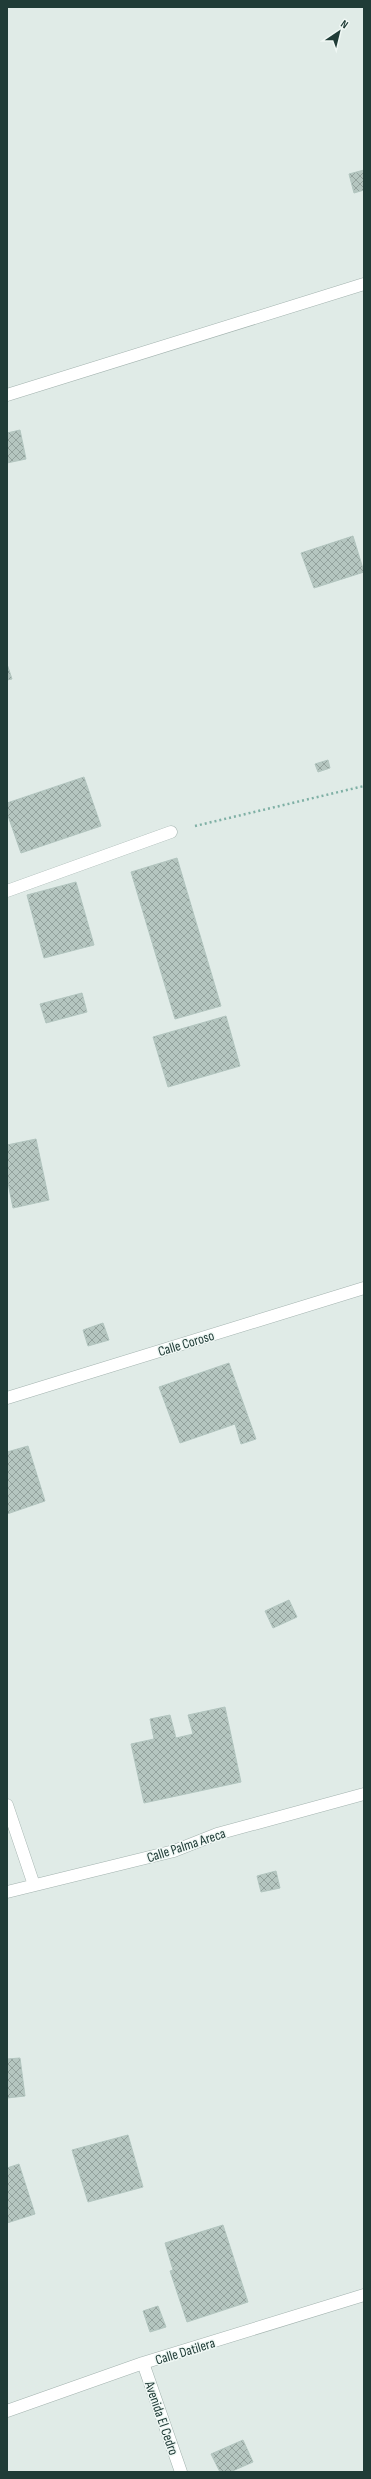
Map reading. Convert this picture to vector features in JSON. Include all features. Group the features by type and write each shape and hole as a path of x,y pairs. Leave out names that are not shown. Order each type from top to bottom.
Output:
{"street":[{"path":"7,395 364,284"},
{"path":"7,891 171,832"},
{"name":"Calle Coroso","path":"7,1398 364,1288"},
{"name":"Calle Palma Areca","path":"7,1892 174,1850 217,1834 364,1794"},
{"path":"7,1805 34,1885"},
{"name":"Calle Datilera","path":"7,2410 143,2363 364,2295"},
{"name":"Avenida El Cedro","path":"143,2363 181,2472"}],"path":[{"path":"171,832 364,786"}],"building":[{"path":"364,170 364,190 354,193 349,174"},
{"path":"20,430 26,459 7,463 7,433"},
{"path":"353,536 364,572 314,588 301,553"},
{"path":"7,664 12,679 7,680"},
{"path":"328,760 330,768 318,772 315,764"},
{"path":"84,777 101,826 21,853 7,813 7,803"},
{"path":"177,858 221,1006 175,1019 131,872"},
{"path":"76,882 94,945 44,958 27,895"},
{"path":"82,993 87,1012 46,1023 40,1004"},
{"path":"226,1016 240,1066 168,1087 153,1037"},
{"path":"36,1139 49,1200 13,1208 7,1178 7,1145"},
{"path":"103,1323 109,1340 88,1346 83,1330"},
{"path":"229,1363 256,1439 241,1444 235,1424 180,1443 159,1387"},
{"path":"28,1446 45,1501 7,1514 7,1452"},
{"path":"289,1600 297,1617 273,1628 265,1611"},
{"path":"225,1707 241,1782 144,1803 131,1744 154,1739 150,1719 170,1715 176,1738 193,1734 188,1715"},
{"path":"276,1871 280,1888 261,1892 257,1876"},
{"path":"20,2058 25,2096 7,2098 7,2059"},
{"path":"128,2135 143,2187 88,2202 72,2150"},
{"path":"19,2164 35,2214 7,2223 7,2168"},
{"path":"223,2225 248,2302 187,2322 170,2271 173,2270 165,2243"},
{"path":"158,2306 166,2327 150,2332 143,2311"},
{"path":"243,2440 253,2462 230,2472 220,2472 211,2454"}]}
